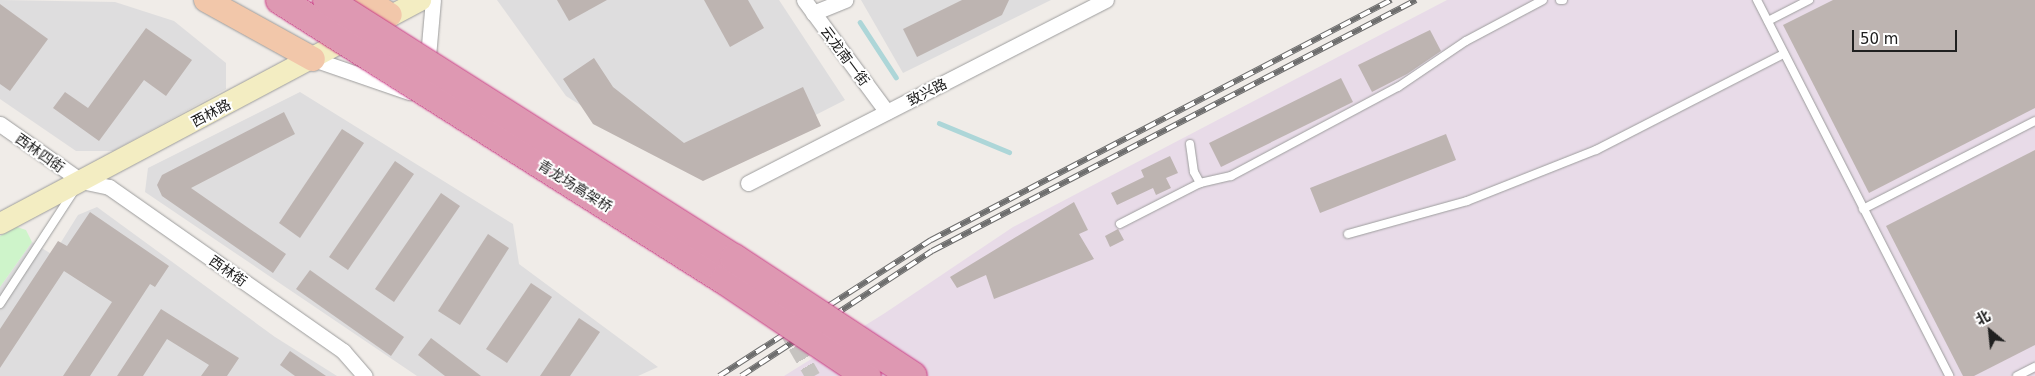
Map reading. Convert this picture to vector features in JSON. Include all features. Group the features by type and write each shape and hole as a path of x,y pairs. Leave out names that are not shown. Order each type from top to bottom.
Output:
{"highway":[{"name":"青龙场高架桥","path":"280,0 715,275 867,376"},
{"name":"青龙场高架桥","path":"327,0 726,252 913,376"}],"main road":[{"path":"206,0 313,59"},
{"path":"368,0 390,15"}],"street":[{"name":"西林路","path":"0,223 313,59 420,0"},
{"path":"425,98 433,0"},
{"name":"云龙南一街","path":"804,0 887,112"},
{"path":"813,13 845,0"},
{"name":"致兴路","path":"748,183 1106,0"},
{"path":"313,59 425,98 678,256 741,276 766,295"},
{"name":"西林四街","path":"0,124 81,181"},
{"name":"西林街","path":"81,181 109,188 343,351 365,376"}],"lane":[{"path":"1120,224 1200,183 1231,176 1398,87 1466,41 1543,0"},
{"path":"1757,0 1949,376"},
{"path":"1768,21 1809,0"},
{"path":"1348,234 1467,201 1596,150 1784,54"},
{"path":"1863,210 2035,121"},
{"path":"1190,144 1194,172 1200,183"},
{"path":"0,304 81,181"},
{"path":"2017,376 2035,367"}],"shaded area":[{"path":"0,0 115,2 174,21 226,63 226,89 113,151 76,151 0,99"},
{"path":"497,0 779,0 845,100 713,167 667,160 566,96"},
{"path":"861,0 1051,0 903,73"},
{"path":"1447,0 2035,0 2035,376 784,376 885,313 1013,227"},
{"path":"300,92 513,224 519,264 658,367 638,376 417,376 145,192 148,168"},
{"path":"97,207 275,337 337,376 0,376 0,287 32,242 53,255 78,215"}],"green space":[{"path":"17,227 26,230 32,242 0,287 0,236"}],"building":[{"path":"557,0 607,0 569,21"},
{"path":"704,0 748,0 764,28 730,47"},
{"path":"962,0 1009,0 1002,15 917,57 903,29"},
{"path":"1833,0 2035,0 2035,108 1869,193 1783,25"},
{"path":"0,4 48,39 10,91 0,84"},
{"path":"146,28 192,60 166,96 144,80 99,141 53,108 65,92 88,108"},
{"path":"1430,30 1441,51 1407,74 1372,92 1358,65"},
{"path":"594,58 613,87 684,143 803,87 821,126 703,181 593,124 563,79"},
{"path":"1341,78 1353,102 1221,167 1209,143"},
{"path":"284,112 295,134 191,188 286,254 273,273 162,196 157,185 162,175"},
{"path":"342,129 364,143 300,238 279,223"},
{"path":"1446,134 1456,160 1320,213 1310,188"},
{"path":"2035,150 2035,345 1974,376 1963,376 1886,226"},
{"path":"1170,156 1178,173 1166,178 1171,188 1156,195 1153,188 1117,205 1111,193 1144,177 1141,170"},
{"path":"395,161 414,174 348,270 329,257"},
{"path":"441,193 460,206 394,302 375,289"},
{"path":"1074,202 1088,230 1079,234 1094,259 994,299 986,275 957,288 950,277"},
{"path":"90,212 169,266 155,287 150,284 90,376 63,376 112,302 64,271 0,368 0,329 58,241 67,246"},
{"path":"1118,229 1124,240 1110,247 1105,236"},
{"path":"488,234 509,248 460,325 438,311"},
{"path":"310,270 404,337 391,356 296,289"},
{"path":"531,283 552,297 507,363 486,349"},
{"path":"161,309 239,358 227,376 201,376 209,365 167,339 143,376 117,376"},
{"path":"579,318 600,332 570,376 540,376"},
{"path":"431,338 481,376 445,376 418,355"},
{"path":"290,351 326,376 295,376 280,365"}],"waterway":[{"path":"860,22 896,77"},
{"path":"939,123 1009,152"}],"tunnel":[{"path":"784,326 813,376"}],"railway":[{"path":"719,376 931,240 1391,0"},
{"path":"741,376 932,251 1416,0"}]}
